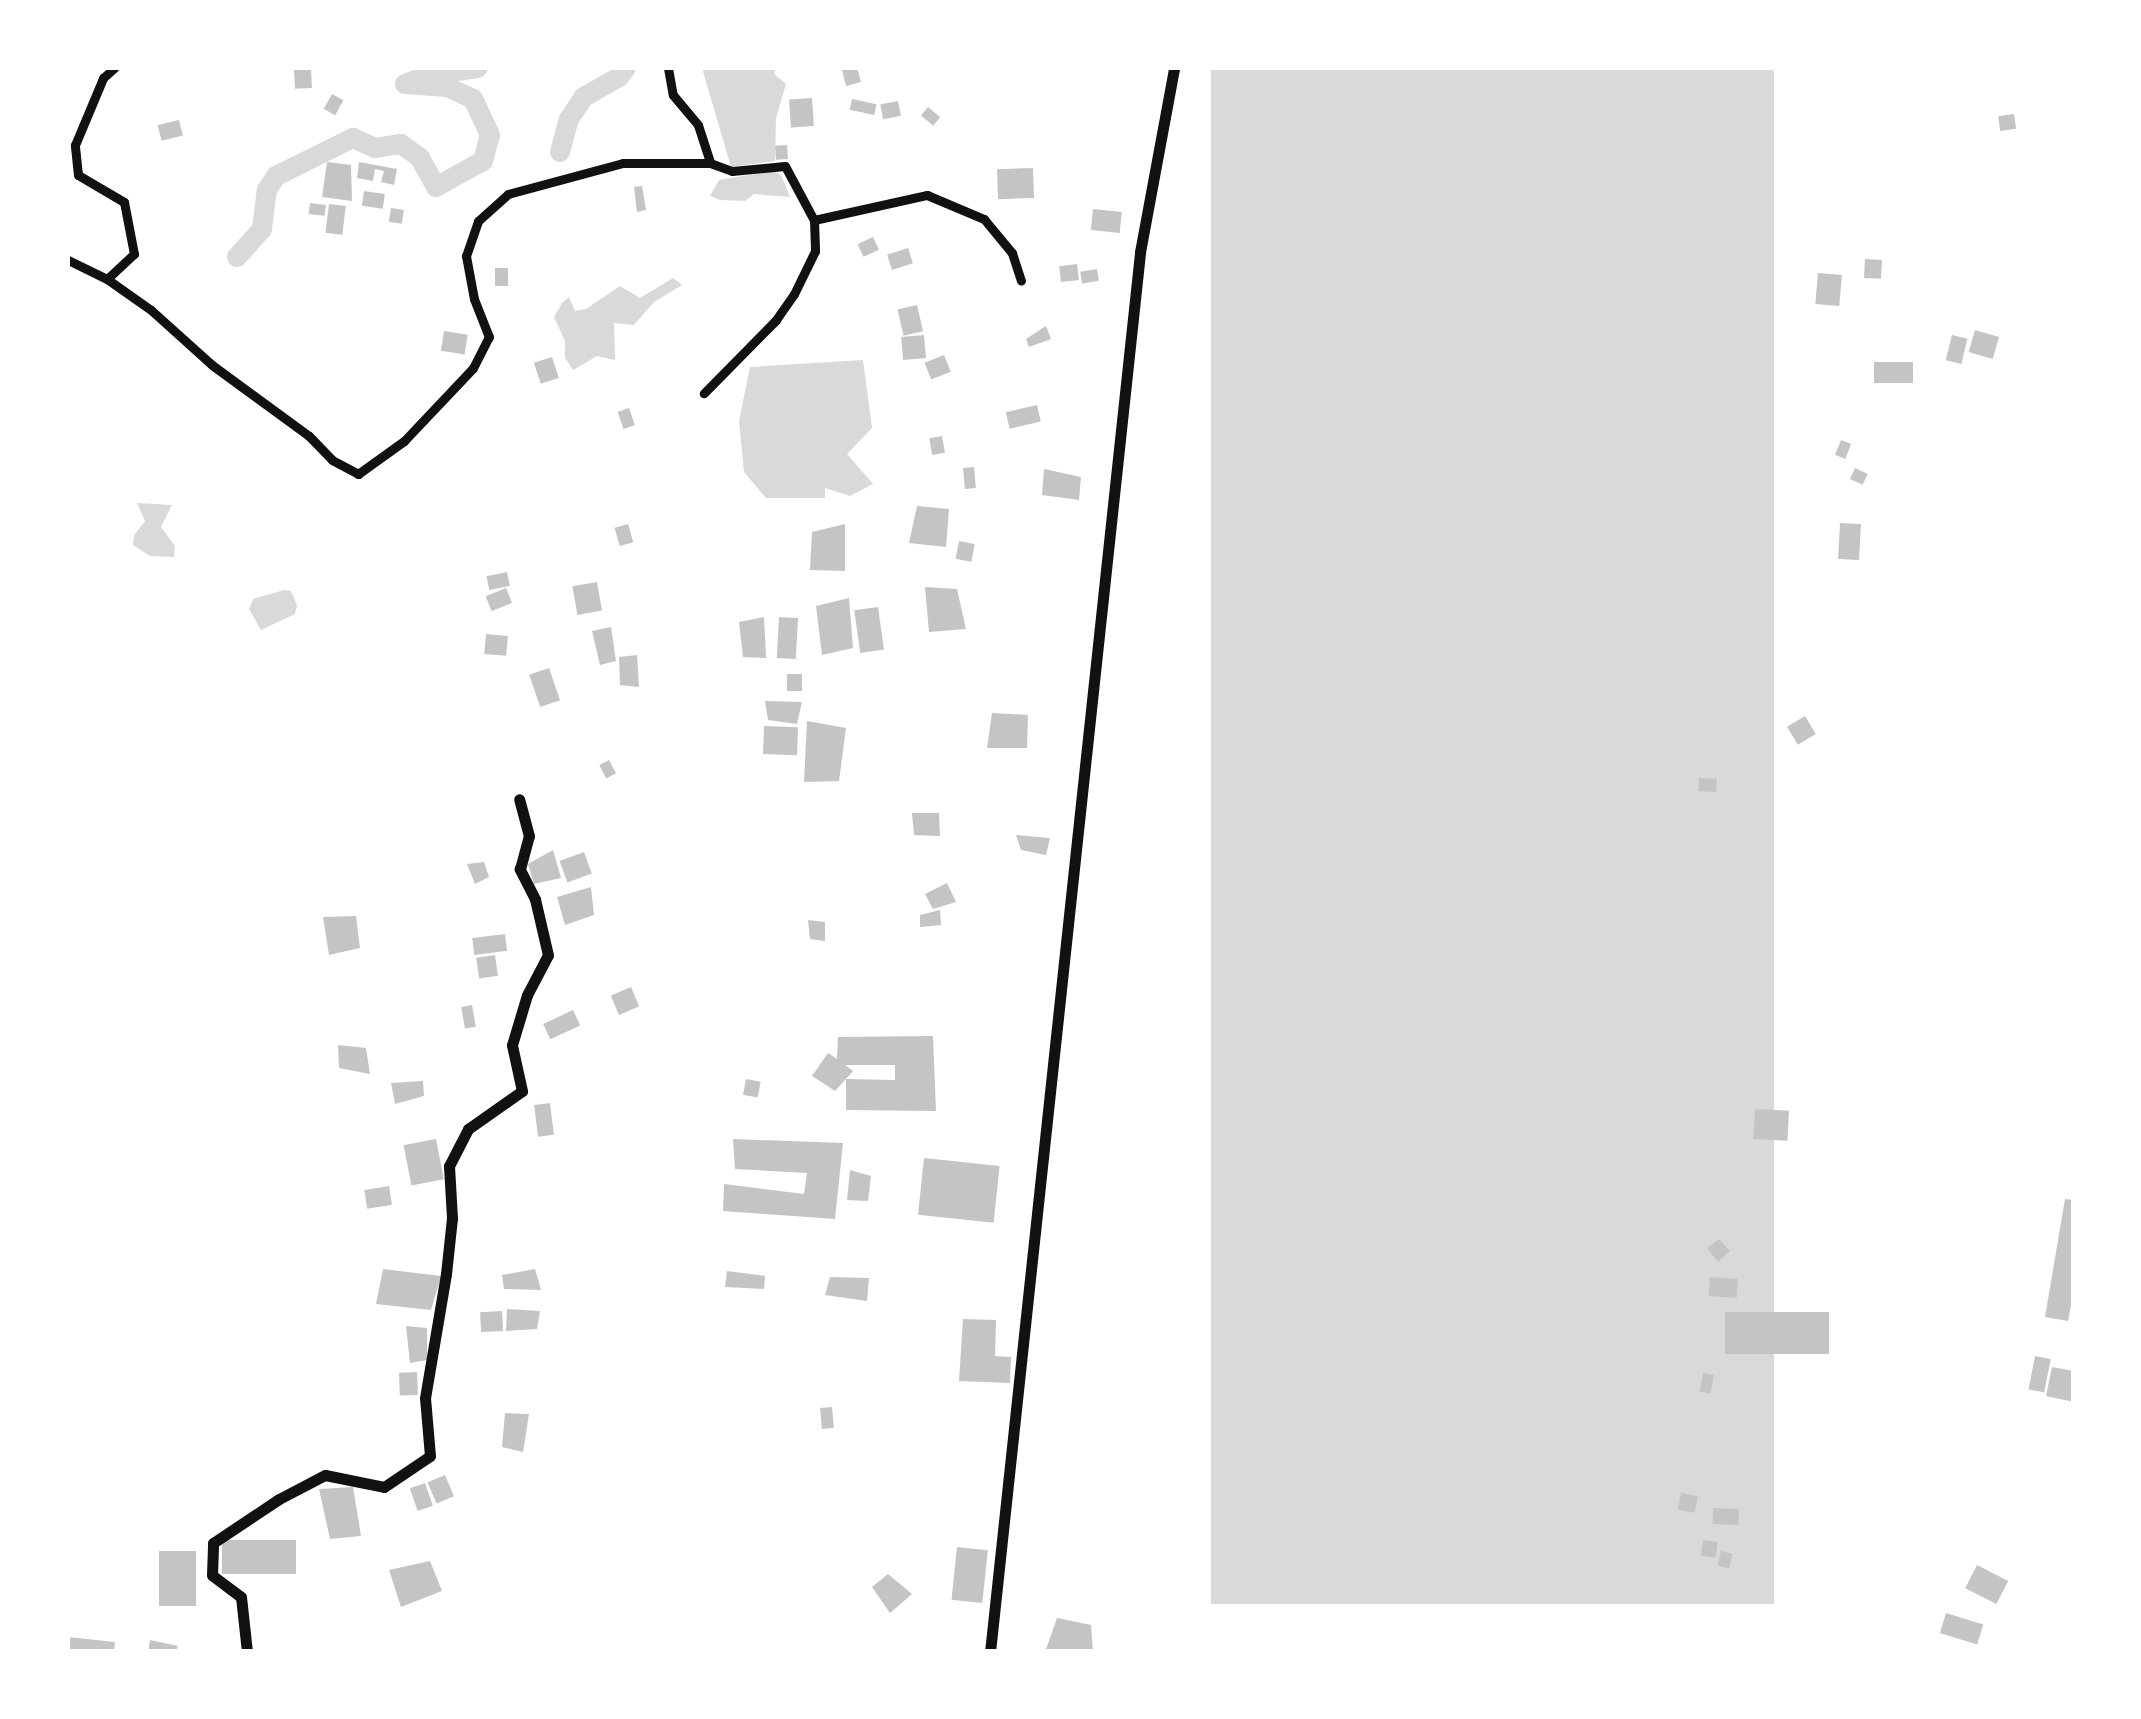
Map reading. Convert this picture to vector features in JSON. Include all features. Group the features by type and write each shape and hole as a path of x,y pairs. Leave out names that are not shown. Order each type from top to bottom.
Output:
{"street":[{"path":"107,279 134,254 124,202 78,175 76,145 103,78 114,68"},
{"path":"668,68 673,95 698,125 710,163"},
{"path":"990,1652 1140,252 1174,68"},
{"path":"68,260 107,279 224,374 309,436 332,460 358,474 404,442 473,368 490,337 474,298 466,256 478,220 508,194 623,163 710,163 732,171 784,166 814,220 815,251 776,320 704,393"},
{"path":"814,220 926,196 984,219 1012,253 1021,281"},
{"path":"247,1652 241,1596 212,1575 213,1543 279,1499 325,1475 384,1487 430,1456 426,1398 452,1218 448,1166 468,1130 522,1091 512,1045 528,995 548,955 535,899 520,869 529,836 519,798"}],"shaded area":[{"path":"702,68 776,68 774,74 786,84 776,118 775,161 731,167"},
{"path":"1211,68 1774,68 1774,1604 1211,1604"},
{"path":"773,171 781,175 790,197 754,194 745,201 710,196 719,180"},
{"path":"673,278 682,285 654,302 634,325 614,323 615,360 597,356 573,370 565,358 565,341 554,317 562,303 569,297 575,311 586,309 620,286 640,298"},
{"path":"863,360 872,428 847,454 873,484 850,496 825,488 825,498 766,498 744,472 739,421 750,367"},
{"path":"137,503 172,505 161,527 175,546 174,557 150,556 133,545 134,535 145,521"},
{"path":"291,591 297,605 295,614 261,630 249,609 253,599"}],"building":[{"path":"857,68 861,82 846,86 842,70"},
{"path":"311,69 312,88 295,89 294,70"},
{"path":"332,94 343,100 335,115 324,109"},
{"path":"812,98 814,126 791,128 789,100"},
{"path":"852,99 876,104 874,115 850,110"},
{"path":"898,101 901,116 883,119 880,104"},
{"path":"928,107 940,117 933,126 921,115"},
{"path":"2014,114 2016,129 2000,131 1998,116"},
{"path":"179,120 183,136 162,141 158,125"},
{"path":"787,145 788,159 776,160 775,146"},
{"path":"327,162 351,165 352,201 322,197"},
{"path":"359,162 397,169 394,185 381,182 384,171 375,169 373,181 357,178"},
{"path":"1033,168 1034,198 998,199 997,169"},
{"path":"642,186 646,210 637,212 634,187"},
{"path":"364,191 385,194 383,209 362,206"},
{"path":"310,203 326,205 325,216 309,214"},
{"path":"329,204 346,206 342,235 325,233"},
{"path":"391,208 404,210 402,224 389,222"},
{"path":"1093,209 1122,212 1120,233 1091,230"},
{"path":"873,237 879,250 864,257 858,244"},
{"path":"908,248 913,263 892,270 887,255"},
{"path":"1865,259 1882,260 1881,279 1864,278"},
{"path":"1077,264 1079,280 1061,282 1059,266"},
{"path":"495,268 508,268 508,286 495,286"},
{"path":"1097,269 1099,281 1082,284 1080,272"},
{"path":"1818,273 1842,275 1839,306 1815,304"},
{"path":"917,305 923,331 904,336 898,309"},
{"path":"1046,326 1051,339 1029,347 1026,339"},
{"path":"1975,330 1999,337 1993,359 1969,352"},
{"path":"444,331 468,335 465,355 441,351"},
{"path":"924,335 926,358 903,360 901,337"},
{"path":"1952,335 1968,339 1961,364 1946,360"},
{"path":"944,355 951,372 931,380 925,363"},
{"path":"552,357 559,378 541,384 534,363"},
{"path":"1874,362 1913,362 1913,383 1874,383"},
{"path":"1037,405 1041,422 1010,429 1006,412"},
{"path":"629,408 635,425 624,429 618,412"},
{"path":"942,436 945,453 932,455 929,438"},
{"path":"1841,440 1851,444 1845,459 1835,455"},
{"path":"974,467 976,488 965,489 963,468"},
{"path":"1855,468 1868,474 1863,485 1850,479"},
{"path":"1044,469 1081,477 1079,500 1042,495"},
{"path":"917,506 949,509 946,547 909,543"},
{"path":"1840,523 1861,524 1859,560 1838,559"},
{"path":"628,524 633,542 620,546 615,528"},
{"path":"845,524 845,571 810,570 812,532"},
{"path":"959,541 975,544 971,562 956,559"},
{"path":"507,572 510,586 489,590 486,576"},
{"path":"597,582 602,611 577,615 572,586"},
{"path":"925,587 957,589 966,629 929,632"},
{"path":"506,588 512,603 492,611 486,596"},
{"path":"849,598 853,648 822,655 816,606"},
{"path":"878,607 884,650 860,653 854,610"},
{"path":"764,617 766,658 743,657 739,622"},
{"path":"779,617 798,618 796,659 777,658"},
{"path":"611,627 616,661 600,665 592,631"},
{"path":"486,634 508,636 506,656 484,654"},
{"path":"637,655 639,687 620,685 619,657"},
{"path":"549,668 560,700 540,707 529,675"},
{"path":"787,674 802,674 802,691 787,691"},
{"path":"765,701 802,702 797,724 768,720"},
{"path":"992,713 1028,715 1027,748 987,748"},
{"path":"1805,716 1816,734 1798,745 1787,727"},
{"path":"807,721 846,728 839,781 804,782"},
{"path":"764,726 798,727 797,755 763,754"},
{"path":"609,760 616,773 606,778 599,765"},
{"path":"1699,778 1717,779 1716,792 1698,791"},
{"path":"912,813 939,813 940,836 914,835"},
{"path":"1016,835 1050,838 1046,855 1021,850"},
{"path":"553,850 561,878 534,884 528,864"},
{"path":"584,852 592,874 567,883 560,861"},
{"path":"484,862 489,877 475,884 467,864"},
{"path":"947,883 956,902 933,909 925,894"},
{"path":"591,887 594,915 565,925 557,897"},
{"path":"940,910 941,925 920,927 920,915"},
{"path":"356,916 360,948 329,955 323,917"},
{"path":"808,920 825,922 825,941 810,939"},
{"path":"505,934 507,951 474,955 472,938"},
{"path":"495,955 498,976 479,978 476,958"},
{"path":"631,987 639,1006 619,1015 611,996"},
{"path":"472,1005 476,1027 465,1029 461,1007"},
{"path":"573,1010 580,1025 550,1039 543,1024"},
{"path":"933,1036 936,1111 846,1110 846,1079 895,1080 895,1065 845,1065 853,1071 835,1091 812,1076 828,1053 837,1059 838,1037"},
{"path":"338,1045 366,1048 370,1074 339,1068"},
{"path":"746,1079 761,1082 758,1098 743,1095"},
{"path":"423,1081 424,1096 395,1104 391,1083"},
{"path":"550,1103 554,1135 538,1137 534,1105"},
{"path":"1755,1109 1789,1111 1787,1141 1753,1139"},
{"path":"436,1139 444,1179 411,1186 404,1145"},
{"path":"733,1139 843,1143 835,1219 723,1211 724,1184 804,1194 807,1173 735,1169"},
{"path":"924,1158 1000,1166 994,1223 918,1215"},
{"path":"850,1170 871,1176 868,1201 847,1200"},
{"path":"389,1186 392,1205 367,1209 364,1190"},
{"path":"2065,1199 2074,1200 2074,1290 2068,1321 2045,1317"},
{"path":"1719,1239 1730,1251 1718,1262 1707,1248"},
{"path":"383,1269 441,1276 431,1310 376,1304"},
{"path":"535,1269 541,1290 504,1289 502,1275"},
{"path":"727,1271 765,1276 764,1289 725,1287"},
{"path":"830,1277 869,1278 867,1301 825,1295"},
{"path":"1710,1277 1738,1279 1737,1298 1709,1296"},
{"path":"507,1309 540,1311 537,1329 506,1331"},
{"path":"502,1311 503,1331 481,1332 480,1312"},
{"path":"1725,1312 1829,1312 1829,1354 1725,1354"},
{"path":"963,1319 996,1320 995,1356 1011,1357 1010,1383 959,1381"},
{"path":"406,1326 427,1328 427,1360 410,1363"},
{"path":"2035,1356 2051,1359 2044,1392 2029,1389"},
{"path":"2052,1367 2074,1371 2074,1402 2046,1396"},
{"path":"417,1372 418,1395 400,1396 399,1373"},
{"path":"1703,1373 1714,1375 1711,1394 1700,1392"},
{"path":"832,1407 834,1428 822,1429 820,1408"},
{"path":"505,1413 529,1414 523,1452 502,1447"},
{"path":"445,1475 454,1496 436,1504 428,1482"},
{"path":"425,1483 433,1506 418,1511 410,1488"},
{"path":"353,1487 361,1536 330,1539 319,1489"},
{"path":"1681,1493 1698,1496 1695,1513 1678,1510"},
{"path":"1713,1508 1739,1509 1738,1525 1712,1524"},
{"path":"222,1540 296,1540 296,1574 222,1574"},
{"path":"1703,1540 1718,1542 1716,1558 1701,1556"},
{"path":"957,1547 988,1550 982,1603 951,1600"},
{"path":"159,1551 196,1551 196,1606 159,1606"},
{"path":"1721,1551 1733,1554 1729,1568 1717,1566"},
{"path":"430,1561 442,1591 401,1607 389,1570"},
{"path":"1977,1565 2008,1581 1996,1604 1965,1588"},
{"path":"888,1574 912,1594 890,1613 872,1587"},
{"path":"1946,1613 1983,1624 1977,1644 1940,1633"},
{"path":"1057,1618 1091,1625 1093,1652 1045,1652"},
{"path":"68,1637 115,1642 114,1652 68,1652"},
{"path":"150,1640 178,1646 176,1652 148,1652"}],"waterway":[{"path":"237,257 262,229 267,190 276,176 353,138 375,148 401,144 420,158 436,187 483,161 490,135 473,99 447,87 405,84 429,75 478,68"},
{"path":"560,152 569,119 584,97 619,77 626,68"}]}
